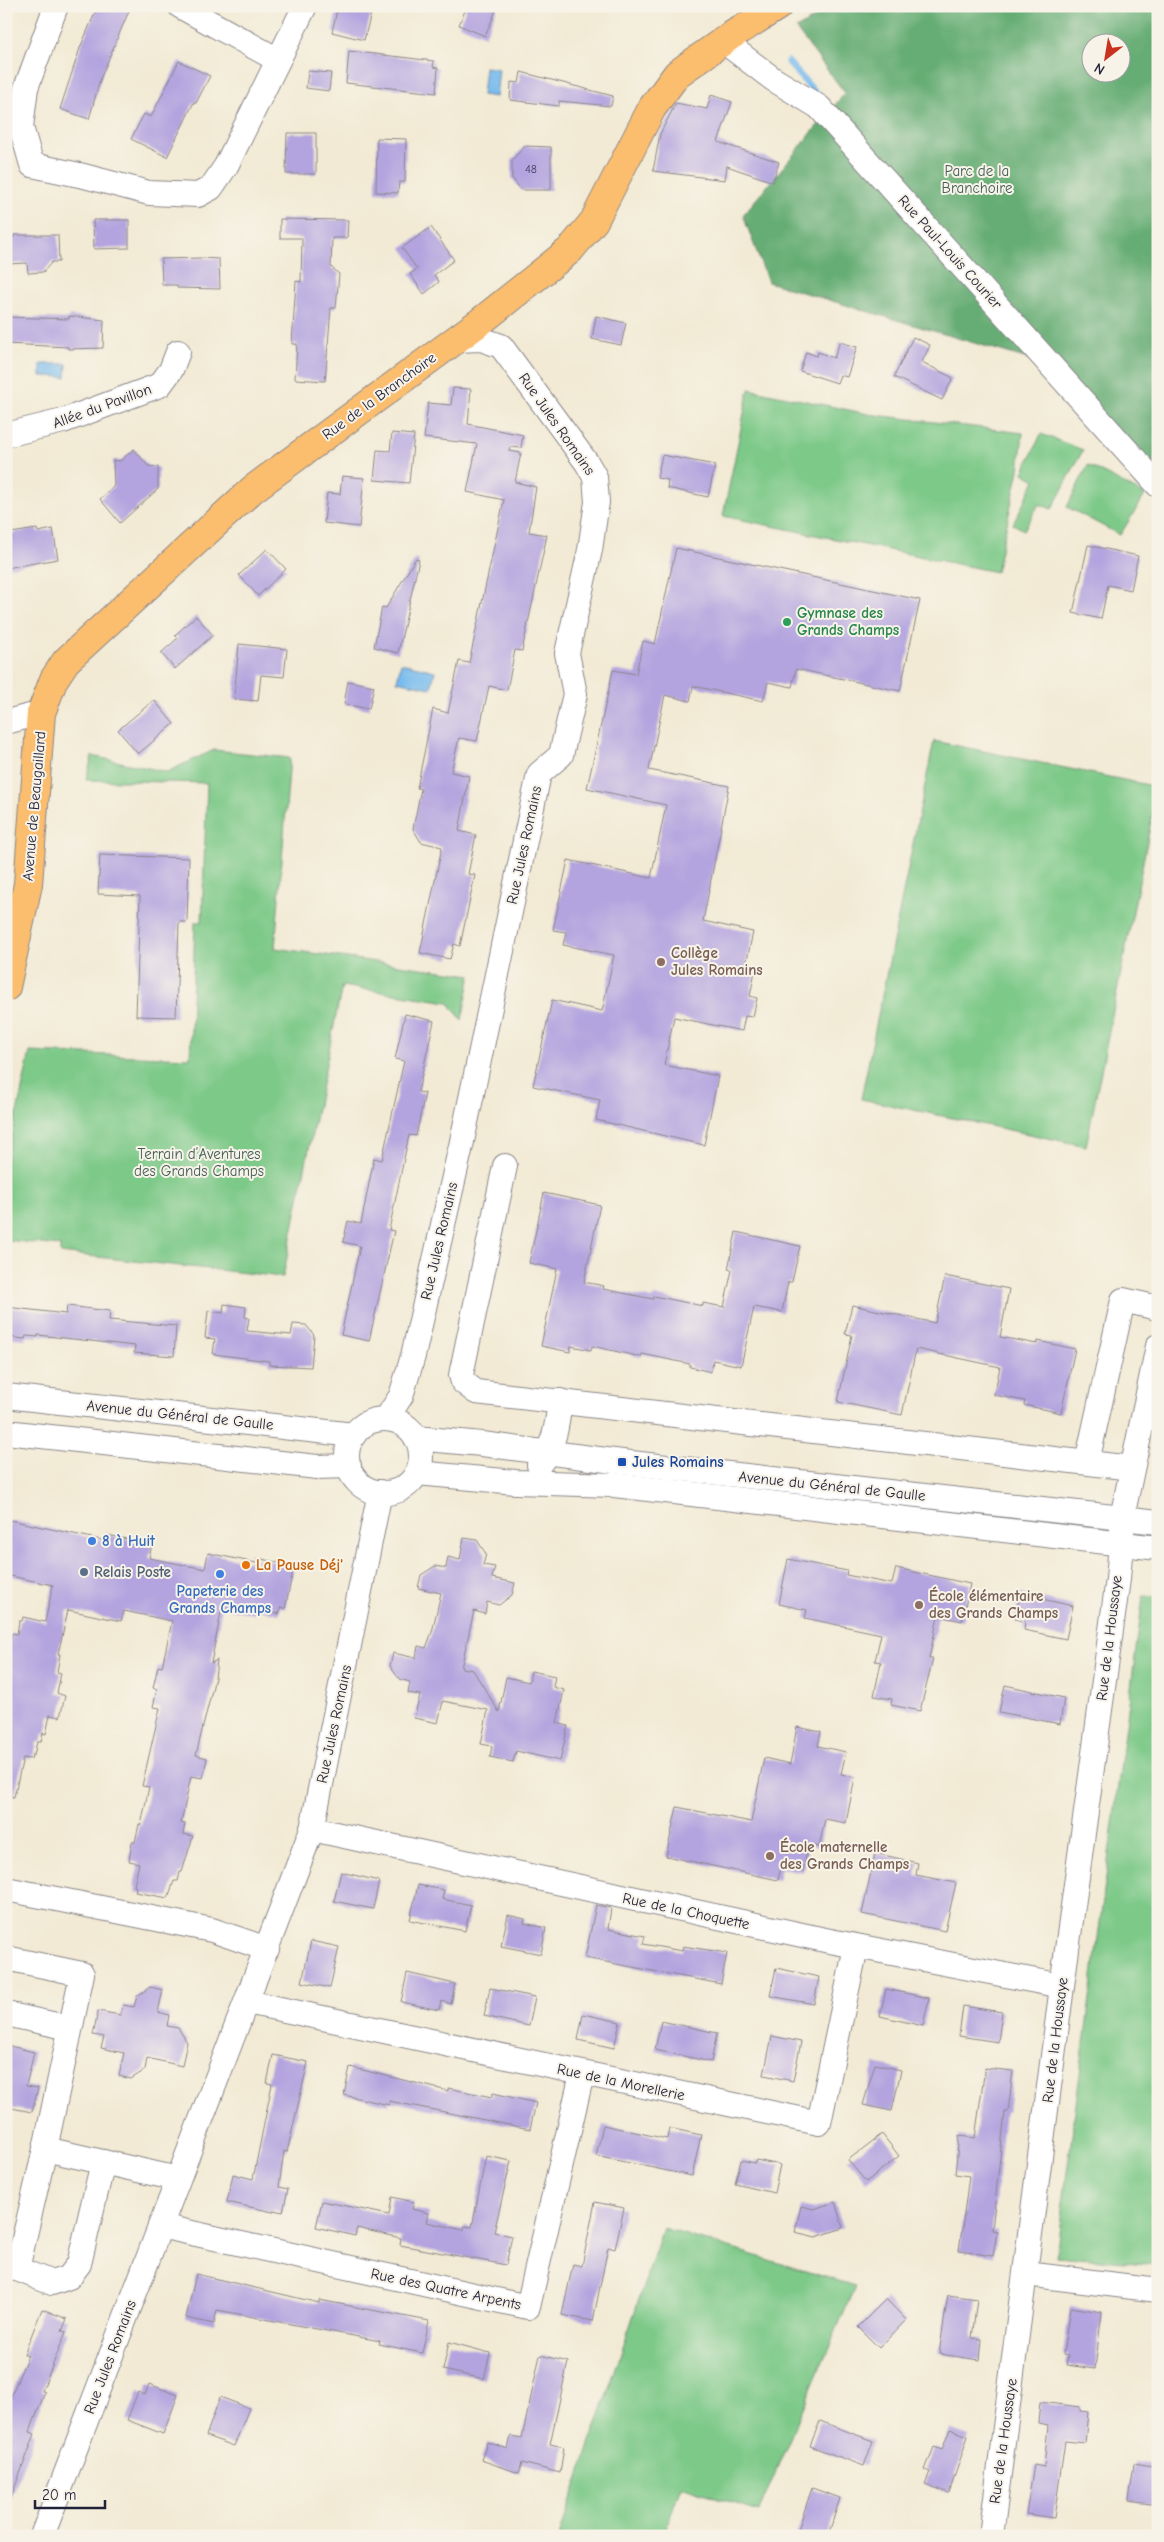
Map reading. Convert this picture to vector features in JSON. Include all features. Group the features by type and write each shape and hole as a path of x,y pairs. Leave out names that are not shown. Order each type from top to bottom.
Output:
{"main road":[{"name":"Rue de la Branchoire","path":"42,713 54,679 70,657 234,506 274,473 456,340 570,250 594,221 652,108 677,74 723,41 778,6"},
{"name":"Avenue de Beaugaillard","path":"6,987 28,884 42,713"}],"street":[{"path":"56,6 26,88 21,127 32,165 84,176 148,193 198,195 210,188 226,166 305,6"},
{"path":"180,6 278,60"},
{"name":"Rue Paul-Louis Courier","path":"723,41 773,79 819,107 1158,485"},
{"name":"Rue Jules Romains","path":"386,1419 401,1396 413,1356 461,1146 539,774 562,755 575,694 567,653 590,550 597,502 595,477 587,463 500,346 481,340 456,340"},
{"name":"Allée du Pavillon","path":"6,435 63,421 160,385 171,370 178,352"},
{"path":"6,722 42,713"},
{"path":"505,1166 461,1375 462,1382 470,1389 481,1394 560,1401 1132,1468"},
{"path":"1087,1462 1123,1300 1158,1308"},
{"name":"Rue de la Houssaye","path":"991,2536 1062,1986 1116,1588 1122,1518 1158,1346"},
{"name":"Avenue du Général de Gaulle","path":"6,1396 354,1435"},
{"path":"516,1482 531,1476 549,1452 556,1435 560,1401"},
{"path":"386,1419 404,1425 416,1438 421,1455 417,1473 401,1489 380,1492 372,1490 357,1481 349,1466 348,1450 354,1435 368,1423 386,1419"},
{"path":"6,1432 316,1467 349,1466"},
{"name":"Avenue du Général de Gaulle","path":"416,1438 1158,1522"},
{"name":"Avenue du Général de Gaulle","path":"417,1473 516,1482 614,1485 1158,1548"},
{"name":"Rue Jules Romains","path":"42,2536 312,1829 380,1492"},
{"name":"Rue de la Choquette","path":"312,1829 856,1947 1062,1986"},
{"path":"6,1889 212,1930 266,1949"},
{"name":"Rue de la Morellerie","path":"247,2002 819,2123 856,1947"},
{"path":"6,1958 82,1974 44,2149 12,2267 52,2283 69,2277 79,2264 102,2162"},
{"path":"6,2014 70,2028"},
{"name":"Rue des Quatre Arpents","path":"160,2226 528,2307 582,2074"},
{"path":"44,2149 178,2179"},
{"path":"1026,2274 1158,2290"}],"green space":[{"name":"Parc de la Branchoire","path":"835,6 1158,6 1158,485 1052,366 768,282 743,215 845,93 796,29"},
{"path":"749,389 868,414 1023,433 1019,470 996,572 723,516"},
{"path":"1041,434 1083,450 1052,509 1039,504 1024,530 1013,524 1035,480 1023,473"},
{"path":"1088,465 1145,495 1120,535 1067,507"},
{"path":"934,741 1158,787 1086,1146 861,1099"},
{"name":"Terrain d’Aventures des Grands Champs","path":"214,750 290,758 275,948 471,975 462,1020 448,1002 342,986 283,1277 60,1253 60,1246 6,1240 6,1164 30,1052 190,1058 195,922 202,922 207,783 86,780 92,756 167,772"},
{"path":"1143,1596 1158,1597 1158,2265 1056,2256"},
{"path":"663,2228 855,2286 759,2511 681,2486 663,2536 559,2536"}],"water":[{"path":"485,67 499,69 496,97 482,95"},
{"path":"41,364 67,364 66,377 41,376"},
{"path":"401,663 435,671 431,688 397,681"}],"building":[{"path":"98,6 131,6 101,77 89,119 60,109 80,48"},
{"path":"338,6 373,6 364,40 332,32"},
{"path":"467,6 498,6 485,36 459,25"},
{"path":"349,51 434,61 433,67 438,68 436,93 346,83"},
{"path":"179,61 210,76 196,103 194,102 167,157 131,139 144,114 151,117"},
{"path":"308,71 331,73 329,91 306,88"},
{"path":"521,72 613,96 611,106 559,101 559,106 510,100 511,82 519,83"},
{"path":"711,95 732,102 718,142 779,162 773,182 727,166 725,180 653,171 660,134 676,103 707,109"},
{"path":"287,133 316,133 316,174 286,174"},
{"path":"377,138 406,139 405,182 399,182 398,193 376,192"},
{"path":"525,146 551,147 551,190 521,190 512,178 512,160"},
{"path":"280,219 348,220 347,238 332,238 331,267 339,274 336,308 331,308 325,381 295,379 297,344 292,344 296,281 301,282 302,238 280,238"},
{"path":"93,220 129,220 129,248 94,249"},
{"path":"431,227 454,260 434,275 439,282 424,294 410,274 417,269 402,248"},
{"path":"14,235 58,235 59,262 52,262 43,272 28,273 27,263 6,264 6,238 14,237"},
{"path":"161,259 219,259 220,289 177,288 177,285 162,285"},
{"path":"69,316 104,320 103,348 68,349 68,347 6,344 6,317 69,319"},
{"path":"596,316 626,323 621,345 592,339"},
{"path":"913,337 930,345 922,362 953,378 942,400 894,377"},
{"path":"840,342 857,347 847,377 840,375 837,383 800,371 806,352 817,356 818,352 834,358"},
{"path":"453,388 471,389 468,424 523,435 521,448 510,447 509,451 521,453 515,482 536,487 529,532 547,535 522,651 515,650 507,690 489,686 477,741 459,738 451,772 469,776 459,831 476,835 468,874 475,875 460,946 454,944 450,959 420,953 442,847 421,842 413,829 421,789 417,788 433,709 448,713 459,661 469,663 504,500 467,492 477,444 424,438 428,403 451,405"},
{"path":"392,433 414,435 409,483 374,480 377,450 390,451"},
{"path":"134,449 148,466 158,467 158,489 120,523 100,499 114,486 113,460 120,461"},
{"path":"662,455 715,465 708,497 667,488 668,480 657,478"},
{"path":"342,476 364,478 359,527 324,523 327,493 340,494"},
{"path":"37,529 38,532 53,529 58,559 6,568 6,540 12,539 11,533"},
{"path":"1088,545 1138,556 1131,590 1108,585 1101,619 1073,613"},
{"path":"676,548 920,600 900,691 796,669 792,687 768,682 763,701 693,686 690,701 665,695 649,770 729,786 703,921 753,932 745,969 755,971 750,996 757,998 753,1017 745,1016 742,1031 674,1017 664,1065 718,1076 704,1145 596,1120 600,1100 533,1086 552,1000 602,1011 614,955 563,945 566,932 553,930 568,860 651,878 666,805 587,788 613,670 636,674 643,641 655,644"},
{"path":"267,549 286,569 258,596 239,575"},
{"path":"416,558 419,560 398,653 374,647 382,607 386,608"},
{"path":"196,616 213,635 175,669 161,653 178,638 175,635"},
{"path":"239,644 287,649 284,677 261,675 258,701 234,699"},
{"path":"348,681 374,686 369,709 344,704"},
{"path":"154,700 174,724 138,754 118,730"},
{"path":"100,855 189,858 187,922 179,922 176,1017 136,1016 140,896 98,894"},
{"path":"405,1014 434,1021 418,1092 425,1093 416,1136 409,1135 389,1230 394,1231 369,1341 341,1335 360,1246 343,1242 348,1221 361,1224 374,1158 382,1160 404,1061 395,1059"},
{"path":"544,1193 600,1205 584,1282 604,1286 603,1289 653,1299 654,1296 703,1306 703,1303 724,1307 732,1270 728,1269 736,1232 800,1246 792,1282 788,1282 782,1312 754,1307 741,1366 713,1360 711,1372 690,1367 690,1364 642,1354 641,1357 592,1346 591,1350 571,1346 570,1352 541,1346 557,1269 529,1263"},
{"path":"945,1276 1009,1289 1000,1337 1037,1344 1038,1341 1075,1349 1061,1413 1024,1405 1025,1401 994,1395 1000,1367 916,1349 902,1415 838,1402 852,1335 845,1334 852,1305 935,1323"},
{"path":"224,1304 246,1307 245,1317 249,1318 247,1331 291,1335 293,1324 306,1325 314,1335 311,1367 269,1365 269,1361 213,1354 215,1339 205,1338 208,1311 223,1313"},
{"path":"67,1306 110,1311 109,1320 176,1326 174,1356 134,1353 135,1346 38,1335 38,1337 26,1336 25,1339 6,1337 6,1307 66,1314"},
{"path":"10,1520 106,1541 107,1535 152,1544 149,1558 205,1569 208,1553 256,1563 257,1558 294,1566 285,1609 281,1607 279,1614 256,1608 254,1614 222,1607 211,1663 217,1660 215,1678 196,1755 207,1758 203,1778 191,1776 181,1823 185,1824 183,1834 193,1836 182,1872 180,1872 178,1881 174,1881 168,1898 135,1892 136,1887 134,1886 139,1863 129,1861 132,1842 135,1842 139,1824 141,1825 149,1787 142,1786 160,1708 153,1707 157,1689 153,1688 158,1666 162,1667 172,1621 124,1611 121,1621 68,1610 58,1654 60,1654 57,1672 61,1673 57,1693 65,1696 60,1717 50,1715 46,1734 43,1733 41,1742 37,1742 34,1755 32,1755 31,1759 23,1758 14,1797 6,1796 6,1643 10,1643 12,1633 17,1634 19,1621 22,1621 23,1617 45,1622 53,1585 6,1575 6,1527 9,1528"},
{"path":"464,1538 477,1540 486,1554 483,1565 495,1567 492,1578 515,1583 512,1595 499,1605 487,1602 485,1614 474,1611 461,1668 473,1670 499,1712 506,1677 529,1682 531,1671 555,1676 553,1687 564,1690 557,1723 568,1726 560,1761 516,1751 513,1762 490,1757 492,1746 481,1744 488,1710 443,1701 438,1723 414,1718 420,1695 408,1693 410,1682 399,1679 390,1666 393,1653 416,1658 418,1646 426,1648 432,1632 441,1593 418,1588 421,1575 435,1566 446,1568 448,1557 460,1560"},
{"path":"788,1559 847,1571 846,1575 892,1584 896,1568 970,1584 962,1621 938,1616 929,1659 933,1659 920,1711 891,1705 892,1699 874,1696 881,1662 875,1661 881,1634 805,1618 807,1610 779,1604"},
{"path":"1020,1594 1073,1606 1066,1639 1024,1630 1025,1622 1015,1619"},
{"path":"1005,1685 1064,1698 1060,1724 999,1712"},
{"path":"797,1727 821,1732 818,1746 846,1752 841,1774 855,1777 846,1823 825,1819 819,1847 808,1845 803,1872 781,1868 778,1880 666,1856 677,1807 751,1822 764,1758 790,1764"},
{"path":"875,1853 918,1863 916,1875 956,1883 945,1931 862,1914"},
{"path":"341,1872 379,1881 373,1909 334,1901"},
{"path":"418,1885 444,1890 442,1899 471,1905 465,1931 410,1920"},
{"path":"596,1905 611,1908 608,1929 645,1936 643,1944 682,1951 683,1946 727,1953 721,1984 585,1958"},
{"path":"508,1915 525,1919 524,1923 546,1928 541,1954 501,1946"},
{"path":"311,1941 339,1947 330,1988 302,1982"},
{"path":"776,1968 819,1977 814,2004 770,1996"},
{"path":"407,1973 455,1984 451,2004 441,2001 439,2010 401,2002"},
{"path":"150,1987 163,1990 158,2012 169,2015 167,2026 178,2028 187,2042 182,2066 147,2058 145,2070 131,2079 119,2076 124,2053 101,2048 104,2037 93,2035 98,2011 120,2015 123,2005 134,2007 137,1996"},
{"path":"490,1988 535,1997 529,2026 484,2016"},
{"path":"886,1989 929,1998 923,2026 880,2016"},
{"path":"963,2006 1002,2012 998,2042 959,2036"},
{"path":"583,2014 620,2022 614,2048 578,2040"},
{"path":"661,2021 717,2033 711,2062 655,2050"},
{"path":"772,2036 801,2042 793,2081 764,2075"},
{"path":"6,2045 34,2052 26,2086 38,2088 32,2112 6,2107"},
{"path":"273,2055 308,2062 287,2152 284,2151 279,2187 288,2189 283,2212 273,2210 273,2212 227,2202 233,2174 253,2179 272,2084 267,2083"},
{"path":"875,2064 901,2070 892,2111 863,2105"},
{"path":"350,2067 448,2091 448,2088 492,2097 493,2093 536,2103 530,2129 389,2101 389,2105 344,2095"},
{"path":"985,2068 1013,2071 1008,2112 1005,2112 992,2230 997,2231 993,2256 959,2251 969,2176 955,2174 959,2136 975,2138"},
{"path":"603,2125 667,2139 669,2128 701,2135 692,2176 596,2156"},
{"path":"882,2134 899,2156 866,2182 848,2160"},
{"path":"486,2156 511,2161 494,2232 512,2236 506,2265 400,2245 401,2238 357,2228 355,2236 316,2227 322,2201 389,2215 392,2197 414,2202 412,2209 428,2213 426,2222 464,2230 464,2226 472,2227"},
{"path":"741,2160 755,2163 756,2160 780,2165 774,2193 735,2184"},
{"path":"595,2202 624,2208 615,2249 608,2247 593,2321 562,2315 573,2264 582,2266"},
{"path":"835,2202 843,2228 816,2237 795,2232 801,2206 814,2209"},
{"path":"196,2274 319,2303 319,2300 429,2321 422,2353 379,2344 380,2341 217,2310 214,2324 186,2318"},
{"path":"948,2295 977,2299 972,2338 982,2339 980,2360 939,2354"},
{"path":"886,2299 906,2320 879,2348 858,2327"},
{"path":"1070,2307 1102,2312 1095,2369 1066,2365 1068,2356 1063,2355"},
{"path":"42,2309 67,2319 62,2331 66,2332 42,2391 45,2392 30,2432 35,2434 8,2505 6,2408 28,2355 24,2354"},
{"path":"449,2342 490,2353 484,2379 443,2370"},
{"path":"540,2355 568,2362 550,2444 564,2447 560,2473 522,2463 519,2473 481,2460 487,2442 508,2449 511,2436 522,2438"},
{"path":"149,2384 178,2395 163,2434 127,2420 138,2392 145,2395"},
{"path":"220,2397 249,2408 234,2446 206,2436"},
{"path":"1040,2402 1080,2407 1080,2411 1088,2412 1085,2443 1065,2441 1054,2518 1026,2514 1034,2465 1044,2467 1048,2425 1038,2423"},
{"path":"820,2421 873,2441 864,2466 810,2446"},
{"path":"950,2429 968,2436 949,2493 925,2484 930,2472 925,2470 934,2447 942,2450"},
{"path":"1134,2463 1158,2467 1158,2505 1129,2501"},
{"path":"812,2488 840,2498 828,2536 796,2536"}],"waterway":[{"path":"788,62 817,95"}],"place":[{"name":"Gymnase des Grands Champs","path":"787,622"},
{"name":"Collège Jules Romains","path":"661,962"},
{"name":"Jules Romains","path":"622,1462"},
{"name":"8 à Huit","path":"92,1541"},
{"name":"La Pause Déj'","path":"246,1565"},
{"name":"Relais Poste","path":"84,1572"},
{"name":"Papeterie des Grands Champs","path":"220,1574"},
{"name":"École élémentaire des Grands Champs","path":"919,1605"},
{"name":"École maternelle des Grands Champs","path":"770,1856"}]}
